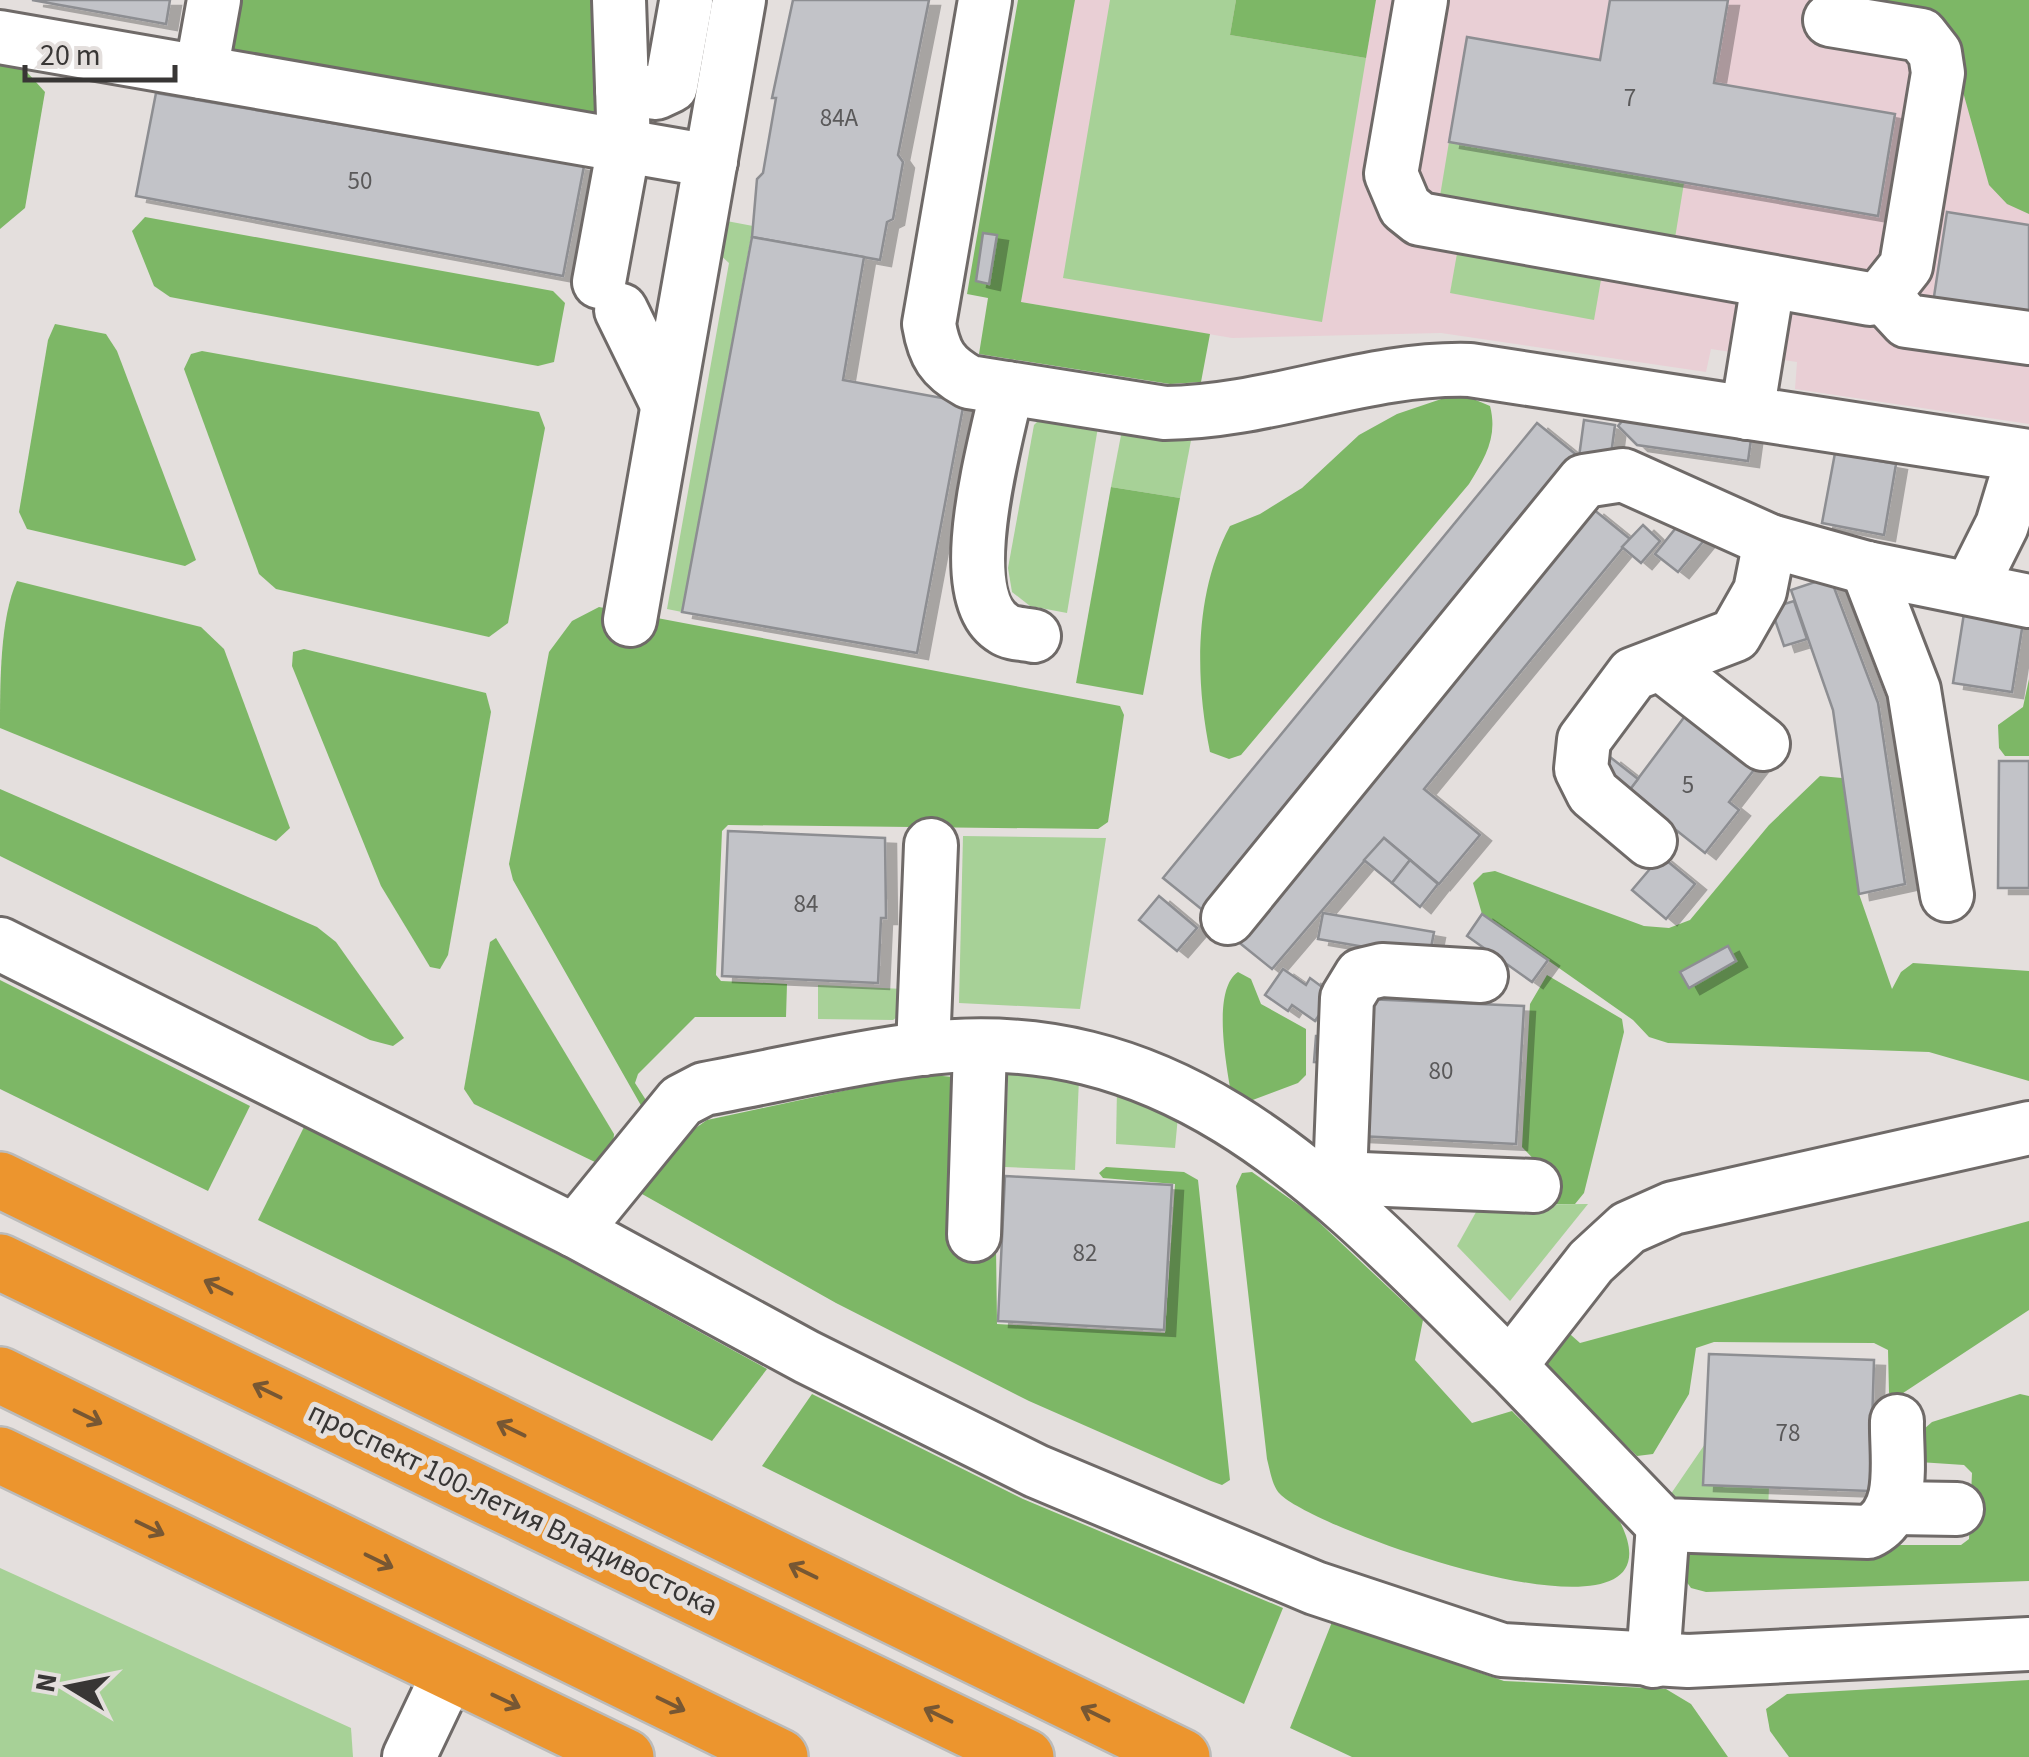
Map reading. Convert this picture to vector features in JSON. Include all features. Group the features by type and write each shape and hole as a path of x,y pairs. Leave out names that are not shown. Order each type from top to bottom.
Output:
{"highway":[{"path":"0,1180 1182,1757"},
{"name":"проспект 100-летия Владивостока","path":"0,1262 1026,1757"},
{"path":"0,1374 780,1757"},
{"path":"0,1454 626,1757"}],"lane":[{"path":"201,72 214,0"},
{"path":"619,0 624,146 610,296 667,404"},
{"path":"630,620 740,0"},
{"path":"985,0 929,324 933,349 946,369 969,382 1166,413 1196,413 1296,398 1411,369 1439,369 2026,456 2002,525 1971,588"},
{"path":"1421,0 1391,174 1405,207 1420,219 1852,298 1884,295 1906,266 1938,73 1934,53 1921,35 1830,20"},
{"path":"622,88 656,92 671,86 686,2"},
{"path":"0,37 710,161"},
{"path":"1747,413 1768,284"},
{"path":"1884,295 1907,321 2029,338"},
{"path":"1007,388 976,558 980,601 1003,630 1034,636"},
{"path":"1228,918 1584,481 1623,474 1770,541 1867,568 2029,601"},
{"path":"1650,841 1593,793 1581,769 1584,740 1633,674 1735,635 1760,591 1770,541"},
{"path":"1867,568 1914,690 1948,895"},
{"path":"1662,665 1763,744"},
{"path":"922,1049 931,846"},
{"path":"0,944 575,1231 807,1358 1036,1470 1315,1588 1502,1650 1653,1661 2029,1644"},
{"path":"1326,1178 1347,998 1361,975 1382,970 1482,976"},
{"path":"974,1235 980,1048"},
{"path":"575,1231 681,1101 704,1089 922,1049 1081,1054 1154,1077 1326,1178 1663,1524 1868,1532 1882,1526 1894,1508 1897,1421"},
{"path":"1510,1366 1591,1262 1628,1228 1673,1208 2029,1128"},
{"path":"1326,1178 1534,1186"},
{"path":"1894,1508 1957,1509"},
{"path":"1653,1661 1663,1524"},
{"path":"409,1757 448,1674"}],"shaded area":[{"path":"1075,0 2029,0 2029,424 1795,389 1797,362 1711,349 1706,372 1441,333 1232,338 1021,302"}],"green space":[{"path":"238,0 601,0 605,94 596,118 230,52"},
{"path":"1018,0 1075,0 1021,302 1210,334 1201,382 1170,384 979,354 988,298 967,294"},
{"path":"1110,0 1236,0 1230,35 1366,58 1322,322 1063,278"},
{"path":"1236,0 1376,0 1366,58 1230,35"},
{"path":"1851,0 2029,0 2029,214 2007,204 1989,185 1951,49"},
{"path":"0,65 25,70 45,92 25,208 0,229"},
{"path":"1449,142 1684,183 1675,238 1440,196"},
{"path":"145,217 553,291 565,303 554,362 538,366 170,297 154,286 132,231"},
{"path":"716,219 753,226 682,612 667,609 729,263 717,252"},
{"path":"1458,248 1602,274 1594,320 1450,293"},
{"path":"55,324 106,334 117,351 196,560 185,566 27,529 19,512 48,340"},
{"path":"202,351 539,412 545,428 508,623 489,637 276,589 259,574 184,369 191,354"},
{"path":"1459,393 1490,406 1492,417 1489,447 1469,484 1241,755 1229,759 1210,752 1202,695 1201,637 1210,579 1230,526 1260,514 1302,488 1359,435 1397,414"},
{"path":"1043,416 1099,421 1067,613 1030,606 1012,592 1008,568 1034,425"},
{"path":"1123,425 1193,430 1180,498 1111,487"},
{"path":"1111,487 1180,498 1143,695 1076,683"},
{"path":"17,581 201,627 224,649 290,828 276,841 0,728 4,632"},
{"path":"599,607 1120,706 1124,715 1108,822 1098,829 728,825 722,831 716,975 721,981 787,984 786,1017 695,1017 638,1074 635,1083 653,1111 643,1109 513,880 509,864 549,652 572,621"},
{"path":"304,649 486,693 491,712 448,955 440,969 430,967 381,886 292,666 293,652"},
{"path":"2029,679 2029,756 2005,756 1999,748 1998,725 2023,707"},
{"path":"1820,776 1842,778 1859,894 1892,989 1901,972 1913,963 2029,971 2029,1081 1929,1052 1668,1043 1649,1037 1633,1020 1482,914 1473,883 1483,873 1495,871 1644,926 1669,928 1690,920 1769,825"},
{"path":"0,789 317,927 336,942 404,1038 393,1046 370,1040 0,856"},
{"path":"963,836 1106,838 1080,1009 959,1003"},
{"path":"496,938 614,1134 613,1145 597,1163 474,1104 464,1089 490,942"},
{"path":"1238,972 1251,979 1261,1004 1306,1029 1306,1075 1298,1083 1242,1104 1232,1098 1223,1031 1225,995"},
{"path":"1547,975 1622,1019 1624,1032 1584,1193 1575,1204 1541,1204 1543,1169 1522,1147 1530,1004"},
{"path":"0,980 250,1106 208,1191 0,1089"},
{"path":"818,985 904,989 900,1015 893,1020 818,1019"},
{"path":"922,1074 953,1077 948,1240 996,1248 997,1324 1165,1333 1175,1184 1103,1178 1099,1173 1106,1167 1184,1172 1198,1180 1230,1480 1222,1485 1211,1481 1029,1401 836,1303 642,1194 641,1186 676,1142 707,1120"},
{"path":"1008,1074 1079,1079 1075,1170 1005,1167"},
{"path":"1117,1088 1178,1116 1175,1148 1116,1144"},
{"path":"304,1127 561,1256 767,1369 712,1441 258,1220"},
{"path":"1252,1172 1307,1211 1423,1320 1415,1360 1472,1423 1512,1411 1600,1496 1619,1520 1628,1563 1603,1583 1555,1586 1491,1576 1359,1534 1308,1512 1280,1494 1267,1459 1236,1186 1242,1173"},
{"path":"1588,1204 1510,1301 1457,1246 1480,1205"},
{"path":"2029,1221 2029,1310 1900,1395 1889,1393 1888,1350 1874,1343 1714,1342 1696,1348 1689,1394 1653,1454 1637,1456 1548,1369 1542,1353 1562,1327 1580,1343"},
{"path":"812,1394 1023,1499 1283,1608 1244,1704 762,1466"},
{"path":"2020,1394 2029,1396 2029,1581 1706,1592 1691,1588 1683,1577 1688,1545 1961,1545 1969,1539 1972,1473 1964,1465 1919,1462 1916,1436 1932,1422"},
{"path":"1705,1444 1704,1485 1769,1487 1768,1511 1666,1501"},
{"path":"0,1568 351,1728 353,1757 0,1757"},
{"path":"1332,1622 1504,1681 1666,1689 1691,1704 1728,1757 1352,1757 1290,1728"},
{"path":"2029,1680 2029,1757 1789,1757 1770,1731 1766,1709 1787,1694"}],"building":[{"path":"32,0 170,0 166,24"},
{"path":"793,0 929,0 898,155 903,162 893,219 887,222 880,260 752,237 757,179 763,173 776,98 772,98"},
{"path":"1610,0 1728,0 1714,83 1895,114 1878,216 1449,142 1467,37 1600,60"},
{"path":"156,93 584,166 563,276 136,196"},
{"path":"1947,212 2029,225 2029,318 1933,303"},
{"path":"983,233 997,235 989,284 976,281"},
{"path":"752,237 864,257 843,380 964,402 917,653 682,612"},
{"path":"1636,405 1752,432 1748,461 1637,445 1618,426"},
{"path":"1584,420 1615,425 1610,462 1579,457"},
{"path":"1537,423 1579,457 1205,912 1163,878"},
{"path":"1835,453 1896,464 1884,535 1822,523"},
{"path":"1593,509 1630,539 1424,789 1480,835 1439,884 1384,838 1272,969 1236,940"},
{"path":"1683,519 1706,538 1678,572 1655,554"},
{"path":"1643,525 1660,541 1641,563 1622,547"},
{"path":"1830,577 1878,703 1905,884 1859,894 1833,710 1791,590"},
{"path":"1794,601 1807,639 1784,646 1771,608"},
{"path":"1965,607 2024,616 2012,692 1953,683"},
{"path":"1688,712 1757,766 1729,802 1739,810 1705,853 1628,792"},
{"path":"1610,757 1638,779 1628,792 1599,770"},
{"path":"1999,761 2029,761 2029,888 1998,888"},
{"path":"728,831 885,838 886,918 881,918 878,983 722,976"},
{"path":"1384,838 1410,860 1392,883 1364,860"},
{"path":"1661,856 1695,884 1666,919 1632,890"},
{"path":"1410,860 1438,884 1420,907 1392,883"},
{"path":"1159,896 1197,928 1177,951 1139,920"},
{"path":"1323,913 1434,932 1429,958 1318,939"},
{"path":"1482,914 1548,960 1532,982 1467,936"},
{"path":"1728,946 1736,961 1689,988 1680,972"},
{"path":"1283,969 1306,985 1310,978 1333,995 1315,1021 1292,1005 1288,1011 1265,995"},
{"path":"1366,999 1524,1006 1516,1144 1359,1136"},
{"path":"1316,1036 1336,1036 1335,1063 1314,1062"},
{"path":"1005,1176 1172,1185 1164,1330 998,1321"},
{"path":"1709,1354 1874,1360 1870,1491 1703,1485"}]}
